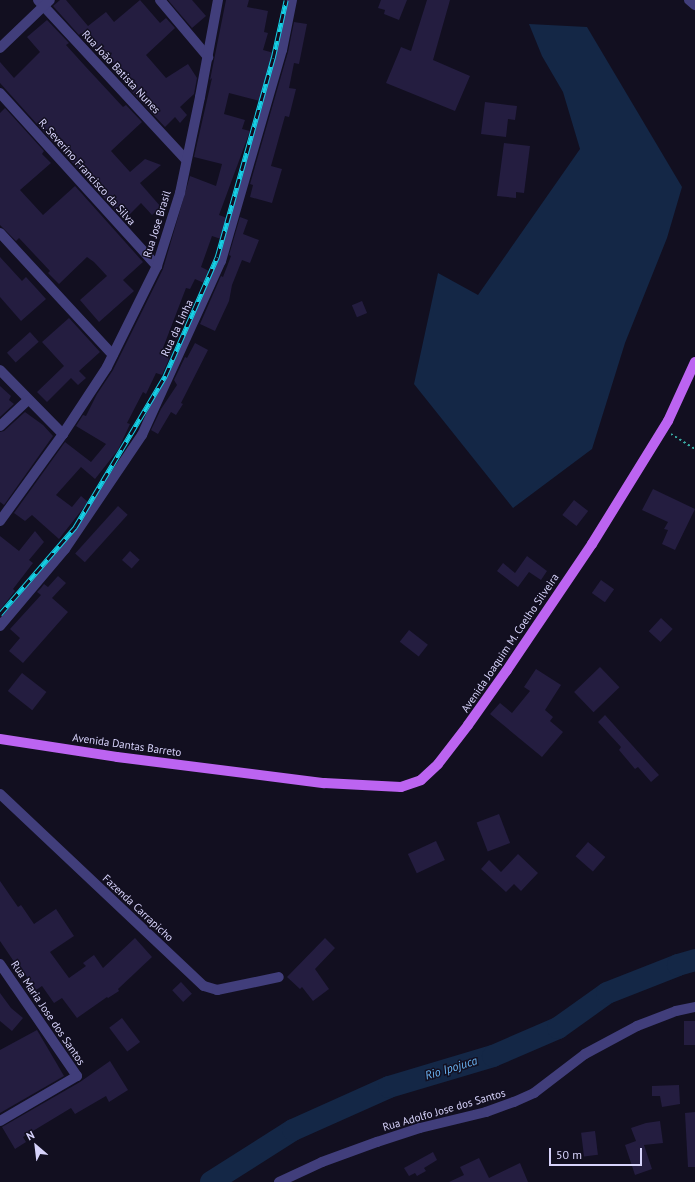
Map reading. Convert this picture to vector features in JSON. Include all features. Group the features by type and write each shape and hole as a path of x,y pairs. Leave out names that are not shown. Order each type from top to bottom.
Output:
{"main road":[{"name":"Avenida Joaquim M. Coelho Silveira","path":"250,773 324,782 386,787 411,784 428,775 468,725 592,544 664,429 688,381 695,362"},
{"name":"Avenida Dantas Barreto","path":"0,739 117,757 250,773"}],"street":[{"path":"160,0 208,57"},
{"name":"Rua Jose Brasil","path":"0,521 63,434 92,390 113,355 157,266 180,193 218,0"},
{"name":"Rua da Linha","path":"0,626 65,549 142,435 221,261 282,50 292,0"},
{"path":"690,0 695,5"},
{"path":"0,48 43,2"},
{"name":"Rua João Batista Nunes","path":"43,2 186,160"},
{"name":"R. Severino Francisco da Silva","path":"0,94 157,266"},
{"path":"0,233 113,355"},
{"path":"0,370 63,434"},
{"path":"0,426 28,400"},
{"name":"Fazenda Carrapicho","path":"0,794 204,986 217,990 279,977"},
{"name":"Rua Maria Jose dos Santos","path":"0,1121 77,1076 1,967"},
{"name":"Rua Adolfo Jose dos Santos","path":"279,1182 322,1162 371,1144 420,1128 486,1112 514,1102 534,1093 585,1054 637,1026 676,1011 695,1007"}],"path":[{"path":"664,429 695,449"}],"water":[{"path":"529,24 587,27 682,187 667,238 625,343 592,449 513,508 414,384 438,273 478,295 580,149 563,92 542,56"}],"building":[{"path":"60,0 66,0 88,26 106,12 114,22 140,0 160,23 166,18 175,28 146,55 166,78 188,64 197,78 194,94 180,107 187,115 180,123 175,117 165,127 130,90 135,86 103,52 99,54 81,33 79,35 53,6"},
{"path":"168,0 192,0 206,16 192,28"},
{"path":"226,0 249,0 247,7 268,11 264,32 268,33 263,50 274,53 260,101 229,93 224,114 245,120 242,129 250,131 219,215 227,218 221,239 212,236 201,267 209,271 204,283 195,279 190,289 186,288 163,348 172,352 162,375 156,373 146,394 143,392 127,423 130,424 118,450 95,479 81,467 56,495 72,507 81,496 88,502 59,539 32,515 25,521 14,513 65,442 91,462 106,444 76,426 83,415 86,416 97,394 113,370 163,269 190,176 216,186 222,164 194,157 212,78 210,80"},
{"path":"381,0 407,0 399,20 384,14 385,10 378,8"},
{"path":"427,0 450,0 433,60 470,76 455,111 386,83 401,47 411,51"},
{"path":"47,20 69,43 66,45 123,107 126,105 142,122 111,151 130,172 145,159 161,165 140,183 161,207 152,215 141,203 124,220 69,159 71,157 56,141 54,143 0,83 0,62 14,78 40,52 27,37"},
{"path":"294,22 307,24 299,64 294,63 289,88 296,89 289,117 285,116 271,166 282,169 272,203 250,197 253,185 250,184 288,52"},
{"path":"485,102 517,106 515,120 508,119 506,137 481,134"},
{"path":"5,108 44,151 42,154 51,163 20,190 43,215 75,186 143,262 123,280 134,291 99,322 80,300 107,276 94,262 87,257 59,284 48,273 50,271 19,238 16,241 0,225 0,113"},
{"path":"504,143 530,146 524,193 516,192 516,198 497,196"},
{"path":"240,217 248,220 243,234 259,240 250,263 242,260 232,285 229,301 215,331 200,324 221,276 223,277 231,256 229,255"},
{"path":"0,257 22,281 26,277 46,299 21,321 0,297"},
{"path":"362,301 367,313 357,317 352,305"},
{"path":"69,318 100,352 79,371 86,378 78,385 71,378 47,402 37,392 64,366 42,342"},
{"path":"30,332 39,342 16,362 7,353"},
{"path":"195,343 208,350 181,403 183,404 176,415 171,412 158,434 151,430 161,409 177,385 174,380 185,357 187,358"},
{"path":"0,386 11,396 9,400 14,404 0,417"},
{"path":"25,412 43,425 53,436 4,505 0,502 0,432 4,431"},
{"path":"653,489 695,509 675,550 662,544 668,530 664,529 668,522 642,510"},
{"path":"574,500 588,511 576,526 562,515"},
{"path":"118,506 128,515 85,562 75,554"},
{"path":"35,531 44,542 29,560 33,563 13,589 15,591 0,610 0,536 19,551"},
{"path":"130,551 140,560 132,569 122,560"},
{"path":"527,556 547,571 541,580 529,572 518,587 497,571 503,563 515,573"},
{"path":"58,576 66,583 52,598 68,612 23,663 9,651 20,638 10,629 41,595 37,592 44,584 48,587"},
{"path":"601,580 614,589 605,602 592,593"},
{"path":"661,618 673,629 660,642 649,631"},
{"path":"409,630 428,645 419,657 400,642"},
{"path":"600,667 619,687 594,712 574,692"},
{"path":"536,669 561,685 545,710 553,717 550,721 563,732 542,757 490,714 500,703 512,713 530,691 524,687"},
{"path":"22,673 46,692 32,710 8,691"},
{"path":"605,715 659,775 651,782 638,767 635,769 619,750 621,747 598,722"},
{"path":"499,814 510,843 488,852 477,823"},
{"path":"436,841 445,860 417,873 408,854"},
{"path":"588,842 605,857 593,871 576,856"},
{"path":"518,854 538,873 521,891 514,884 506,892 481,869 489,860 501,872"},
{"path":"0,881 18,907 21,905 34,924 56,909 74,936 50,952 69,978 86,966 83,963 94,955 103,968 135,938 152,957 118,989 119,991 108,998 107,997 77,1018 62,998 54,1003 42,986 36,990 23,971 21,972 0,941"},
{"path":"325,938 335,948 315,969 329,989 313,1001 302,987 300,989 287,977"},
{"path":"181,982 192,994 183,1002 172,990"},
{"path":"0,993 11,1008 23,1018 12,1031 0,1021"},
{"path":"122,1018 140,1042 127,1052 109,1028"},
{"path":"684,1021 695,1021 695,1045 684,1045"},
{"path":"37,1030 64,1076 0,1113 0,1050"},
{"path":"110,1061 128,1090 109,1102 106,1096 75,1114 71,1108 23,1137 26,1142 15,1149 2,1127 80,1082"},
{"path":"679,1085 680,1104 662,1107 660,1096 652,1096 652,1086"},
{"path":"695,1112 695,1167 688,1167 685,1113"},
{"path":"660,1121 663,1143 644,1145 652,1169 635,1175 625,1145 636,1141 631,1128 646,1123"},
{"path":"595,1131 598,1155 584,1157 581,1133"},
{"path":"433,1152 437,1160 424,1168 426,1171 417,1176 415,1173 409,1176 404,1168"},
{"path":"479,1158 489,1178 520,1163 528,1182 449,1182 464,1175 460,1167"}],"waterway":[{"name":"Rio Ipojuca","path":"211,1182 293,1130 389,1087 493,1056 558,1028 607,993 678,965 695,960"}],"railway":[{"path":"0,614 75,527 165,376 217,257 273,58 286,0"}]}
